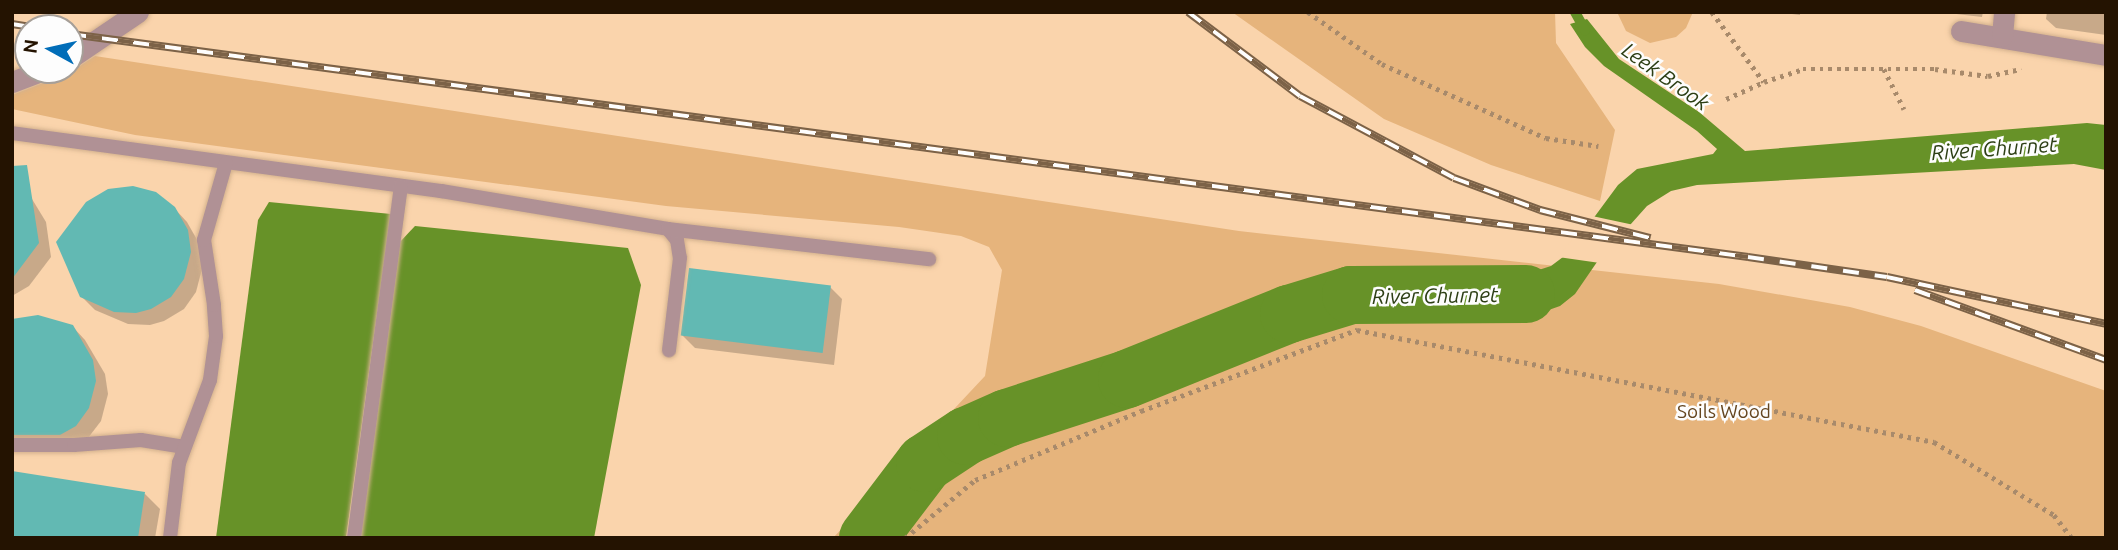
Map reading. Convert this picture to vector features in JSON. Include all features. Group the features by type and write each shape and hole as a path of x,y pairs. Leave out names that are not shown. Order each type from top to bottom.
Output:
{"street":[{"path":"84,49 138,12"},
{"path":"2002,36 2004,12"},
{"path":"1961,31 2106,55"}],"lane":[{"path":"12,133 401,186 668,229 929,259"},
{"path":"170,538 184,447 210,380 216,336 204,240 226,163"},
{"path":"354,538 401,186"},
{"path":"668,229 677,240 680,258 669,350"},
{"path":"12,445 74,445 142,440 184,447"}],"path":[{"path":"1308,12 1382,64 1546,138 1598,146"},
{"path":"1712,12 1764,82"},
{"path":"1726,99 1802,69 1935,69 1988,76 2021,69 2050,44"},
{"path":"1884,69 1904,109"},
{"path":"905,538 975,480 1141,411 1357,330 1934,442 2054,515 2072,538"}],"green space":[{"path":"1232,12 1555,12 1556,43 1615,130 1600,201 1491,165 1384,119"},
{"path":"1617,12 1693,12 1686,28 1676,37 1650,43 1626,31"},
{"name":"Soils Wood","path":"95,56 1239,231 1719,284 1850,307 1921,326 2106,391 2106,538 833,538 985,376 1002,270 989,247 961,236 899,227 666,206 135,135 12,109 12,95 40,84 84,84 84,63"}],"water":[{"path":"1587,19 1619,59 1699,112 1745,151 2087,123 2106,125 2106,170 2074,164 1697,185 1671,191 1647,206 1597,262 1575,294 1560,306 1543,312 1518,314 1446,312 1448,282 1508,280 1551,266 1567,254 1618,185 1637,169 1713,154 1717,149 1697,131 1604,66 1585,47 1570,24"},
{"path":"269,202 391,214 346,538 216,538 258,220"},
{"path":"415,226 628,248 641,285 594,538 360,538 398,244"}],"pier":[{"path":"1592,216 1634,225 1600,263 1558,257"}],"building":[{"path":"27,165 39,243 12,279 12,166"},
{"path":"133,186 156,192 175,207 188,230 191,252 184,279 171,297 151,309 136,313 114,312 80,297 56,242 86,202 108,189"},
{"path":"689,268 831,285 823,353 681,335"},
{"path":"38,315 73,325 93,360 96,381 89,408 76,426 60,435 12,435 12,319"},
{"path":"12,471 145,492 138,538 12,538"}],"waterway":[{"name":"Leek Brook","path":"1575,12 1585,30"},
{"name":"River Churnet","path":"868,538 925,463 966,436 1007,418 1127,379 1289,314 1351,295 1526,294"}],"railway":[{"path":"1188,12 1300,96 1454,178 1540,210 1650,238"},
{"path":"84,36 1748,257 1887,277 2106,324"},
{"path":"1915,290 2106,360"}]}
